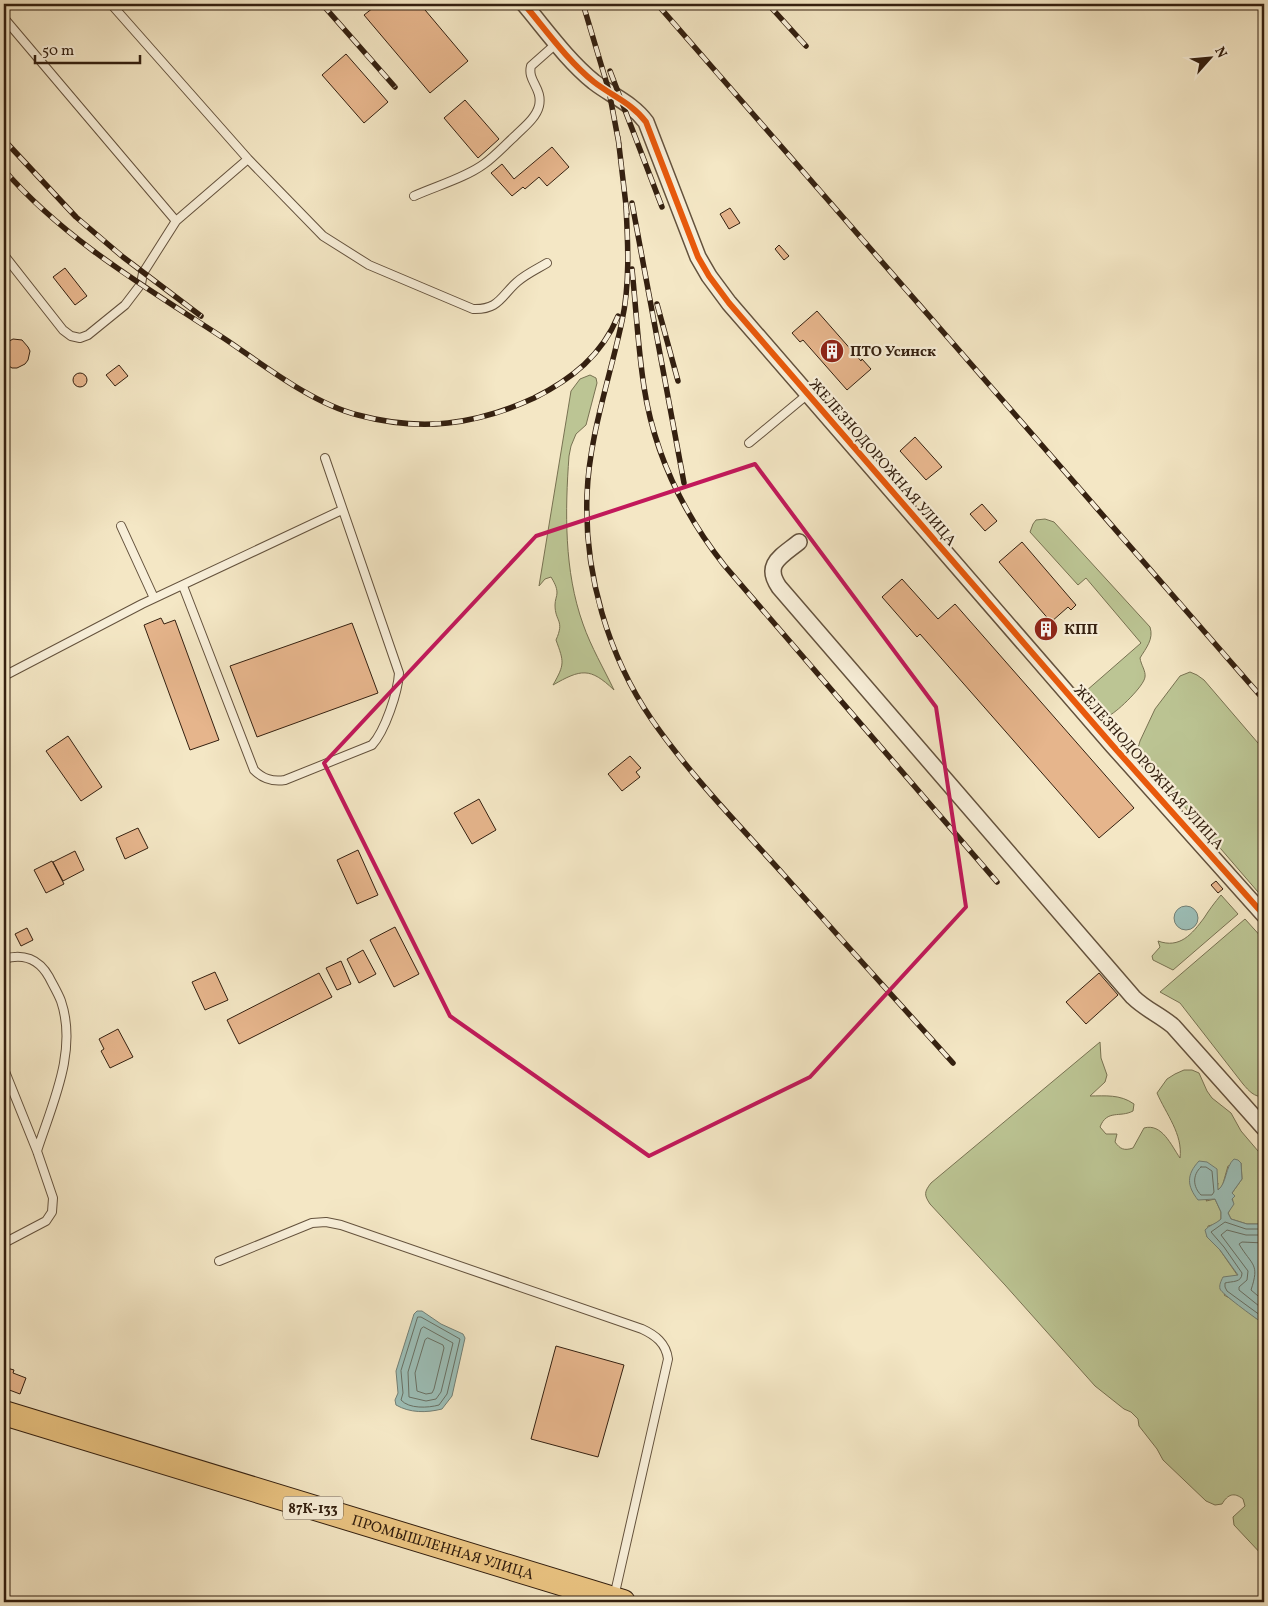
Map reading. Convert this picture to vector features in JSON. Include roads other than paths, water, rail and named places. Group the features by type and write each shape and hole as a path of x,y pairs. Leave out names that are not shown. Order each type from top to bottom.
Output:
{"main road":[{"name":"ПРОМЫШЛЕННАЯ УЛИЦА","path":"4,1413 618,1601"}],"street":[{"name":"ЖЕЛЕЗНОДОРОЖНАЯ УЛИЦА","path":"524,4 557,43 595,82 620,97 641,116 650,131 690,239 709,276 729,303 1113,746 1264,915"},
{"path":"799,542 776,560 772,568 774,580 779,587 1133,997 1144,1007 1173,1026 1263,1124"}],"lane":[{"path":"110,4 248,159 323,236 369,265 464,306 484,310 501,301 517,282 547,263"},
{"path":"4,18 176,221"},
{"path":"414,196 485,164 528,124 539,106 539,90 530,77 531,66 557,43"},
{"path":"4,256 63,330 71,336 80,338 88,335 125,305 141,284 143,273 176,221 248,159"},
{"path":"749,443 808,394"},
{"path":"183,586 254,770 261,777 277,781 285,780 372,745 379,737 397,689 399,673 325,458"},
{"path":"4,676 154,598 342,510"},
{"path":"121,526 154,598"},
{"path":"4,959 15,956 38,962 47,973 61,1000 64,1013 67,1047 38,1151"},
{"path":"4,1069 38,1151 53,1198 52,1212 46,1221 4,1243"},
{"path":"219,1261 312,1224 326,1222 341,1225 642,1328 661,1342 667,1351 668,1359 618,1601"}],"water":[{"path":"1186,906 1195,909 1198,918 1195,927 1186,930 1177,927 1174,918 1177,909"},
{"path":"1234,1159 1241,1163 1242,1179 1232,1193 1235,1196 1232,1199 1234,1204 1228,1213 1231,1219 1247,1224 1264,1224 1264,1323 1226,1296 1220,1289 1223,1277 1238,1275 1220,1250 1207,1237 1205,1230 1221,1219 1221,1212 1215,1199 1198,1200 1190,1185 1190,1176 1195,1166 1199,1161 1207,1162 1217,1169 1218,1190"},
{"path":"417,1311 422,1311 441,1324 463,1334 465,1338 452,1396 442,1409 418,1412 396,1405 395,1400 398,1393 396,1371 414,1314"}],"railway":[{"path":"322,4 395,87"},
{"path":"583,4 609,91 619,144"},
{"path":"657,4 1264,700"},
{"path":"768,4 806,46"},
{"path":"610,71 662,207"},
{"path":"618,137 627,214"},
{"path":"4,140 76,217 123,257 201,316"},
{"path":"4,170 54,220 110,263 291,384 341,410 358,415 404,423 448,423 469,420 512,407 548,391 573,374 603,343 618,316"},
{"path":"632,203 684,483"},
{"path":"626,207 628,264 625,307 596,429 587,495 590,554 595,584 611,641 636,695 683,761 953,1063"},
{"path":"632,269 640,358 649,411 663,458 683,503 724,565 997,882"},
{"path":"657,304 678,381"}],"place":[{"name":"ПТО Усинск","path":"832,351"},
{"name":"КПП","path":"1046,629"}]}
